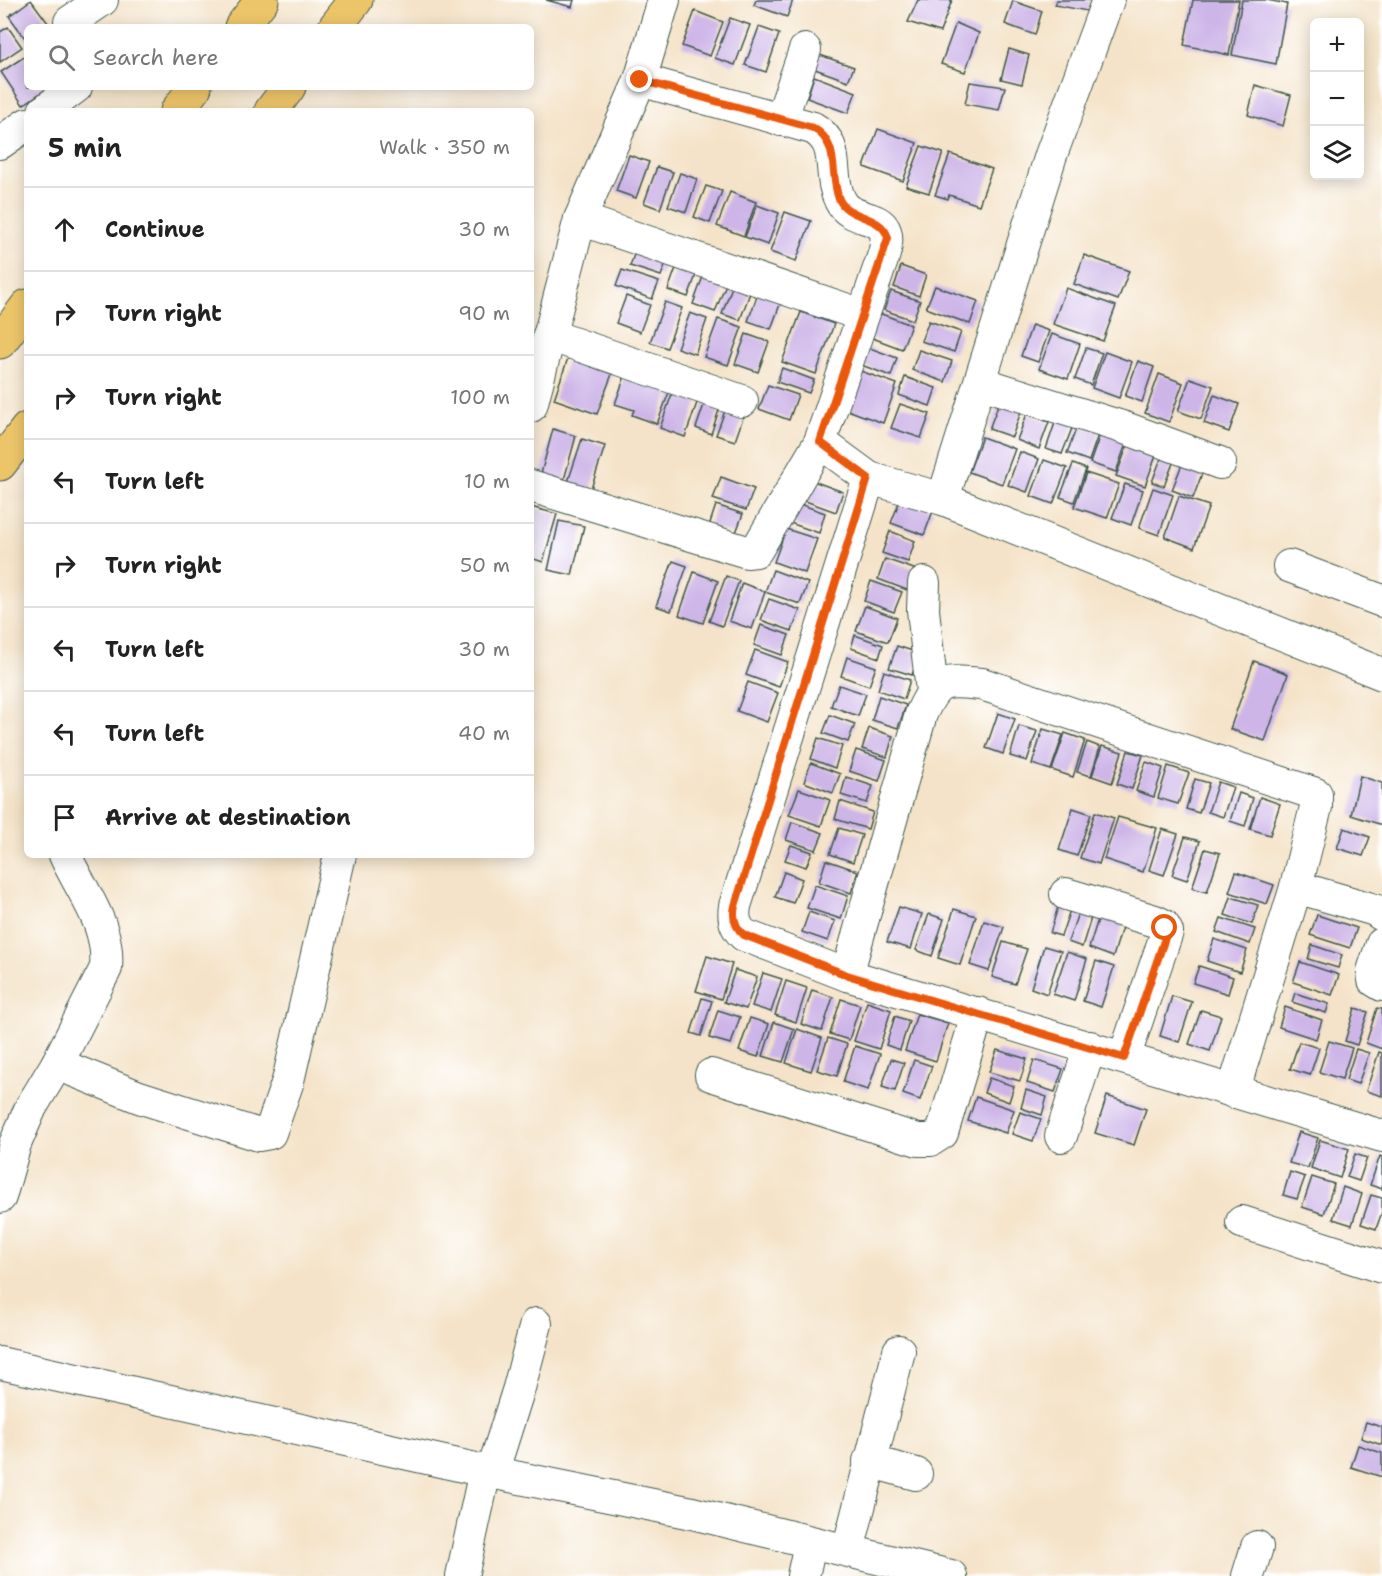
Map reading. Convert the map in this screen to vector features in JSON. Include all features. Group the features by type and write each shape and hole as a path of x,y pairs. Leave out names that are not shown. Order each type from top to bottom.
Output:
{"highway":[{"path":"244,24 262,0"},
{"path":"337,24 356,0"},
{"path":"179,108 193,90"},
{"path":"273,108 288,90"},
{"path":"0,342 24,310"},
{"path":"0,464 24,433"}],"street":[{"path":"66,16 102,0"},
{"path":"534,394 580,219 640,80 664,0"},
{"path":"943,499 1051,155 1108,0"},
{"path":"781,120 805,50"},
{"path":"534,487 747,552 756,551 820,442 861,315 884,254 887,234 875,221 851,212 840,200 831,145 823,134 813,128 640,80"},
{"path":"48,108 72,90"},
{"path":"580,219 861,315"},
{"path":"549,335 742,401"},
{"path":"981,383 1125,428 1220,463"},
{"path":"820,442 868,478 943,499 1382,674"},
{"path":"868,478 734,913 738,930 744,935 847,975 1382,1136"},
{"path":"1289,566 1382,601"},
{"path":"847,975 921,714 932,691 923,610 924,583"},
{"path":"932,691 948,682 982,684 1220,763 1314,791 1317,797 1316,807 1296,887 1233,1092"},
{"path":"0,1197 15,1144 31,1107 57,1064 106,968 107,951 100,923 67,858"},
{"path":"57,1064 139,1098 259,1135 270,1133 288,1081 339,858"},
{"path":"1296,887 1375,910 1382,915"},
{"path":"1066,894 1155,921 1163,925 1167,932 1124,1058"},
{"path":"1382,944 1373,971 1374,980 1382,985"},
{"path":"711,1075 918,1140 930,1140 942,1133 978,1013"},
{"path":"1062,1136 1090,1047"},
{"path":"1242,1222 1382,1268"},
{"path":"462,1576 489,1472 519,1388 536,1324"},
{"path":"848,1550 868,1461 899,1351"},
{"path":"0,1363 489,1472 692,1513 810,1544 848,1550 951,1576"},
{"path":"868,1461 916,1474"},
{"path":"803,1576 810,1544"}],"building":[{"path":"31,0 49,24 24,24 24,37 9,16"},
{"path":"546,0 574,0 572,7"},
{"path":"756,0 793,0 787,17 754,5"},
{"path":"918,0 952,0 940,32 908,22"},
{"path":"1057,0 1091,0 1087,11 1055,5"},
{"path":"1193,0 1239,0 1229,55 1184,45"},
{"path":"1242,0 1267,0 1287,4 1276,64 1232,55"},
{"path":"1013,1 1042,11 1035,35 1005,24"},
{"path":"695,11 723,22 710,56 682,46"},
{"path":"730,18 750,25 735,65 715,58"},
{"path":"956,23 979,33 965,72 941,64"},
{"path":"8,27 22,47 0,62 0,32"},
{"path":"759,27 779,34 766,72 745,65"},
{"path":"1009,49 1029,55 1022,84 1001,79"},
{"path":"820,55 854,67 848,81 815,69"},
{"path":"24,57 24,90 45,90 23,105 1,72"},
{"path":"814,76 856,92 848,113 807,98"},
{"path":"970,82 1005,87 999,110 965,104"},
{"path":"1255,85 1291,95 1283,126 1248,115"},
{"path":"878,129 917,143 903,181 864,167"},
{"path":"921,146 943,153 929,193 906,186"},
{"path":"950,154 992,169 979,205 949,195 948,199 935,195"},
{"path":"629,155 649,162 636,198 616,191"},
{"path":"657,167 673,172 660,209 644,203"},
{"path":"680,173 697,179 686,212 668,206"},
{"path":"706,186 722,191 710,223 694,217"},
{"path":"730,192 756,202 744,236 717,226"},
{"path":"757,205 779,213 768,245 745,237"},
{"path":"785,212 811,221 796,261 770,252"},
{"path":"636,249 667,260 661,276 630,266"},
{"path":"1084,255 1129,271 1118,300 1074,284"},
{"path":"680,257 700,264 688,297 668,290"},
{"path":"901,266 926,275 919,296 894,287"},
{"path":"622,270 659,282 652,299 616,286"},
{"path":"705,271 728,279 715,312 693,304"},
{"path":"736,276 754,282 740,320 722,314"},
{"path":"935,286 978,301 970,324 926,308"},
{"path":"760,288 783,296 771,329 748,321"},
{"path":"1066,288 1116,306 1103,341 1053,324"},
{"path":"891,291 920,301 913,320 884,310"},
{"path":"626,296 650,305 640,332 616,323"},
{"path":"665,302 682,308 667,348 650,342"},
{"path":"801,312 834,324 816,374 782,362"},
{"path":"690,313 707,319 695,354 677,348"},
{"path":"879,313 911,325 902,349 870,337"},
{"path":"718,319 742,327 728,365 704,357"},
{"path":"929,321 961,332 954,352 921,341"},
{"path":"1032,325 1049,331 1038,362 1021,356"},
{"path":"746,334 769,342 758,372 735,364"},
{"path":"1052,334 1080,344 1068,379 1039,369"},
{"path":"859,344 897,358 891,376 853,362"},
{"path":"1086,348 1102,353 1091,385 1075,379"},
{"path":"919,350 952,361 945,382 912,370"},
{"path":"1105,352 1132,362 1119,398 1092,388"},
{"path":"568,358 612,374 597,414 554,399"},
{"path":"1138,361 1154,367 1142,402 1125,396"},
{"path":"782,368 814,380 809,393 777,382"},
{"path":"852,368 897,384 883,423 839,407"},
{"path":"1159,374 1183,383 1169,422 1145,413"},
{"path":"625,376 671,387 657,424 632,415 634,410 615,404"},
{"path":"905,377 936,388 930,406 899,395"},
{"path":"1190,378 1213,386 1201,419 1178,411"},
{"path":"768,385 798,395 789,420 759,409"},
{"path":"673,391 698,400 685,437 660,428"},
{"path":"1002,395 1024,403 1012,437 989,429"},
{"path":"1214,395 1239,404 1229,432 1204,423"},
{"path":"706,399 721,404 711,434 696,428"},
{"path":"900,404 930,414 921,438 891,428"},
{"path":"726,408 744,415 735,441 716,435"},
{"path":"1027,414 1049,422 1039,449 1017,440"},
{"path":"1057,417 1074,423 1062,454 1046,449"},
{"path":"1078,424 1099,432 1089,461 1067,453"},
{"path":"553,429 576,436 562,487 539,481"},
{"path":"1101,432 1127,441 1116,472 1090,463"},
{"path":"982,437 1015,449 1002,484 969,472"},
{"path":"582,439 605,446 588,498 565,491"},
{"path":"1130,439 1158,450 1145,486 1116,476"},
{"path":"1020,452 1039,459 1027,492 1008,485"},
{"path":"1163,453 1175,458 1164,486 1152,482"},
{"path":"1044,460 1067,468 1053,504 1031,496"},
{"path":"1073,464 1086,469 1074,502 1060,497"},
{"path":"1182,464 1203,471 1193,498 1172,490"},
{"path":"1086,473 1119,484 1107,518 1074,507"},
{"path":"721,477 754,489 746,510 713,499"},
{"path":"805,478 843,492 836,512 797,498"},
{"path":"1125,484 1143,490 1131,525 1112,518"},
{"path":"1153,488 1173,495 1159,535 1139,528"},
{"path":"1179,496 1209,506 1194,548 1165,537"},
{"path":"900,500 933,511 924,535 891,523"},
{"path":"794,502 825,513 819,533 787,522"},
{"path":"716,505 743,514 735,535 709,526"},
{"path":"534,508 557,514 543,562 534,559"},
{"path":"559,521 584,526 572,575 548,570"},
{"path":"786,529 817,539 805,573 774,562"},
{"path":"890,531 915,541 908,562 882,553"},
{"path":"885,559 914,569 907,590 878,579"},
{"path":"673,561 687,566 671,611 656,606"},
{"path":"773,570 808,583 800,604 765,592"},
{"path":"694,572 718,581 703,623 679,615"},
{"path":"726,576 739,581 722,626 709,621"},
{"path":"871,581 902,592 894,612 864,601"},
{"path":"742,583 765,592 752,629 729,621"},
{"path":"769,599 800,610 792,631 761,620"},
{"path":"865,606 897,618 888,642 856,631"},
{"path":"761,625 789,635 782,655 754,645"},
{"path":"855,635 883,645 879,658 851,648"},
{"path":"897,646 919,653 912,675 889,668"},
{"path":"755,650 788,662 779,687 746,675"},
{"path":"847,657 876,667 869,686 841,676"},
{"path":"1254,661 1288,674 1265,741 1230,729"},
{"path":"884,671 910,680 904,699 878,690"},
{"path":"748,682 778,693 767,722 737,711"},
{"path":"839,685 866,694 858,716 831,706"},
{"path":"879,696 906,705 898,728 872,720"},
{"path":"998,713 1015,719 1003,754 986,748"},
{"path":"830,715 855,724 848,742 823,733"},
{"path":"1019,726 1037,731 1027,761 1010,756"},
{"path":"869,728 893,736 887,757 862,749"},
{"path":"1043,729 1063,735 1051,770 1032,764"},
{"path":"1065,733 1085,740 1073,777 1052,770"},
{"path":"818,738 842,746 835,768 811,759"},
{"path":"1087,742 1100,747 1091,776 1077,772"},
{"path":"1102,746 1122,752 1112,783 1092,776"},
{"path":"856,750 886,760 879,781 849,771"},
{"path":"1128,751 1143,755 1132,789 1117,784"},
{"path":"1146,762 1163,768 1154,797 1136,791"},
{"path":"811,763 840,774 833,793 804,782"},
{"path":"1168,766 1189,773 1178,804 1158,798"},
{"path":"1360,776 1382,783 1382,825 1351,815"},
{"path":"846,777 873,786 867,803 841,795"},
{"path":"1195,779 1209,783 1199,813 1186,809"},
{"path":"1218,782 1233,787 1223,817 1208,812"},
{"path":"799,789 830,800 821,826 789,815"},
{"path":"1239,793 1253,798 1245,826 1230,821"},
{"path":"1260,797 1280,804 1270,835 1250,829"},
{"path":"840,801 873,812 868,829 835,819"},
{"path":"1073,808 1091,814 1077,856 1059,850"},
{"path":"1095,812 1114,818 1099,864 1080,858"},
{"path":"1118,817 1157,828 1143,872 1104,859"},
{"path":"792,822 823,833 816,850 786,840"},
{"path":"839,828 862,835 853,862 830,854"},
{"path":"1344,828 1370,837 1363,856 1337,848"},
{"path":"1162,829 1178,834 1164,875 1149,870"},
{"path":"1185,837 1200,841 1187,880 1172,875"},
{"path":"791,845 812,852 806,867 785,860"},
{"path":"1205,849 1220,853 1207,892 1192,888"},
{"path":"826,860 858,871 851,893 819,882"},
{"path":"784,872 802,879 793,903 775,897"},
{"path":"1236,872 1274,885 1267,904 1229,892"},
{"path":"815,885 848,896 841,919 807,908"},
{"path":"1231,897 1258,905 1252,924 1225,915"},
{"path":"899,907 922,914 911,949 887,942"},
{"path":"1058,907 1070,910 1061,936 1050,933"},
{"path":"954,909 976,916 960,965 938,958"},
{"path":"809,912 835,921 828,941 802,932"},
{"path":"1078,913 1091,918 1082,947 1068,942"},
{"path":"929,914 944,919 932,956 916,950"},
{"path":"1317,915 1357,928 1350,948 1310,935"},
{"path":"1099,916 1123,924 1113,957 1089,948"},
{"path":"1221,918 1255,929 1250,944 1216,932"},
{"path":"984,921 1004,927 989,971 970,965"},
{"path":"1214,939 1247,950 1240,972 1207,961"},
{"path":"1003,942 1027,949 1015,984 992,977"},
{"path":"1312,945 1342,955 1338,968 1308,959"},
{"path":"1044,946 1061,951 1047,994 1031,988"},
{"path":"1067,952 1087,959 1074,1001 1053,994"},
{"path":"707,956 732,964 721,999 696,991"},
{"path":"1096,961 1114,967 1101,1007 1083,1001"},
{"path":"1300,962 1339,975 1332,995 1293,982"},
{"path":"1199,966 1233,977 1228,994 1193,983"},
{"path":"735,970 757,977 746,1009 724,1002"},
{"path":"763,973 782,979 771,1012 752,1006"},
{"path":"786,981 807,988 796,1022 775,1015"},
{"path":"812,990 833,997 822,1031 801,1024"},
{"path":"1295,993 1329,1004 1326,1013 1292,1002"},
{"path":"1172,996 1192,1002 1179,1042 1160,1036"},
{"path":"702,998 712,1001 701,1036 691,1033"},
{"path":"841,999 860,1005 849,1040 830,1034"},
{"path":"867,1002 891,1010 879,1049 854,1041"},
{"path":"1285,1007 1322,1020 1316,1039 1279,1027"},
{"path":"1355,1008 1368,1012 1357,1045 1345,1041"},
{"path":"1377,1008 1382,1009 1382,1049 1366,1043"},
{"path":"718,1010 740,1017 731,1044 709,1038"},
{"path":"1201,1010 1221,1016 1210,1051 1189,1044"},
{"path":"917,1014 948,1023 936,1061 905,1051"},
{"path":"895,1016 909,1021 900,1050 886,1045"},
{"path":"750,1018 769,1024 758,1057 739,1051"},
{"path":"774,1022 794,1029 783,1062 763,1056"},
{"path":"797,1029 822,1038 811,1071 786,1063"},
{"path":"828,1038 847,1044 837,1076 817,1070"},
{"path":"1329,1041 1352,1048 1342,1079 1319,1072"},
{"path":"1299,1042 1319,1048 1310,1075 1290,1069"},
{"path":"855,1046 880,1054 868,1090 843,1082"},
{"path":"1356,1049 1369,1053 1358,1084 1346,1080"},
{"path":"997,1050 1027,1059 1020,1081 989,1072"},
{"path":"1379,1052 1382,1053 1382,1096 1366,1091"},
{"path":"891,1059 904,1063 895,1091 882,1087"},
{"path":"914,1060 932,1066 920,1100 903,1094"},
{"path":"1034,1060 1063,1069 1055,1092 1027,1083"},
{"path":"989,1078 1014,1086 1009,1102 984,1093"},
{"path":"1026,1090 1047,1097 1042,1115 1021,1108"},
{"path":"1107,1096 1146,1109 1134,1145 1095,1133"},
{"path":"976,1097 1014,1110 1006,1133 968,1121"},
{"path":"1020,1112 1041,1119 1033,1141 1012,1134"},
{"path":"1299,1132 1318,1138 1308,1168 1289,1163"},
{"path":"1320,1140 1349,1149 1340,1178 1311,1168"},
{"path":"1355,1154 1367,1158 1359,1181 1347,1177"},
{"path":"1380,1156 1382,1157 1382,1189 1370,1185"},
{"path":"1290,1172 1305,1177 1297,1199 1283,1195"},
{"path":"1312,1177 1334,1184 1324,1214 1302,1207"},
{"path":"1343,1187 1362,1194 1352,1225 1333,1219"},
{"path":"1371,1195 1382,1198 1382,1212 1376,1229 1361,1224"},
{"path":"1366,1422 1382,1427 1382,1445 1361,1438"},
{"path":"1358,1445 1382,1453 1382,1477 1351,1467"}],"route":[{"path":"640,80 813,128 823,134 831,145 840,200 851,212 867,217 882,226 888,238 820,442 868,478 735,906 735,922 738,930 744,935 847,975 1124,1058 1167,932 1165,928"}]}
